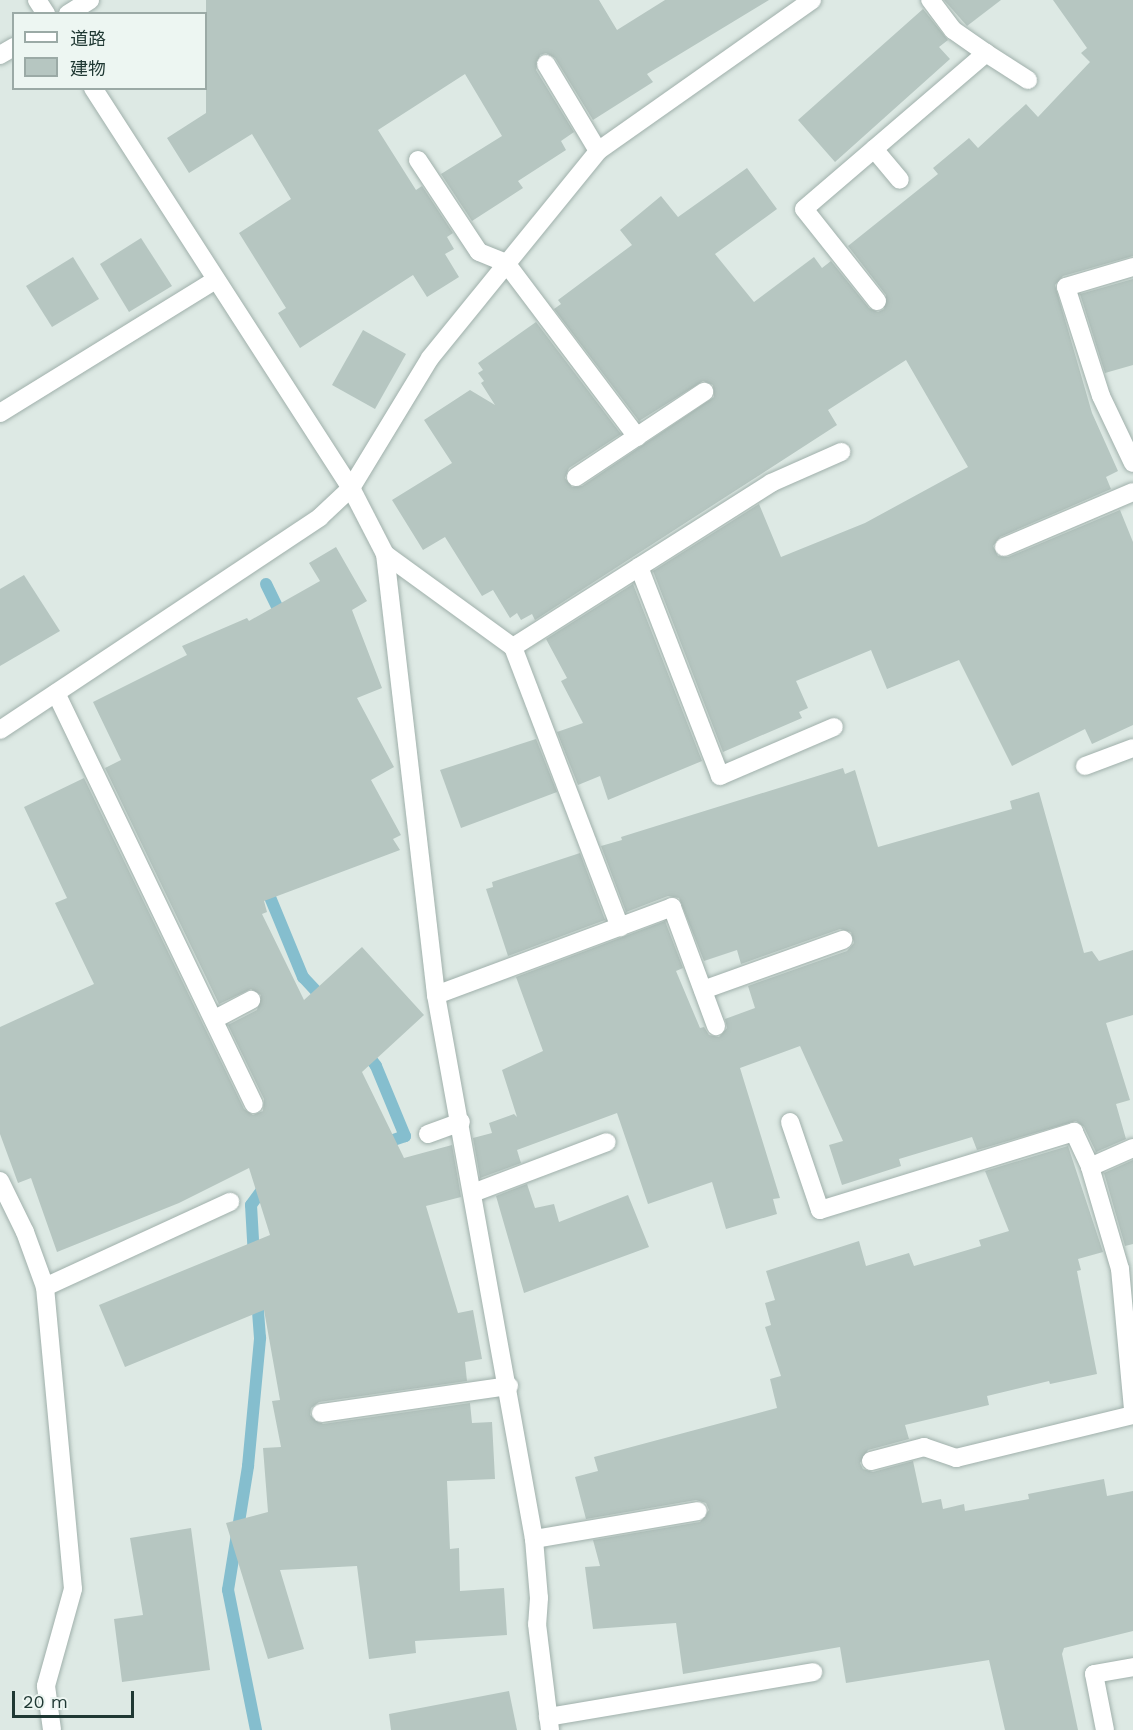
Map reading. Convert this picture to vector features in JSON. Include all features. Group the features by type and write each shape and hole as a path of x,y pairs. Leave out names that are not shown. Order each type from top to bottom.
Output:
{"street":[{"path":"71,12 90,0"},
{"path":"0,730 320,517 351,488 430,358 598,152 788,6 812,0"},
{"path":"930,0 953,30 1028,80"},
{"path":"877,301 804,209 986,53"},
{"path":"546,64 598,152"},
{"path":"94,90 351,488 385,554 436,995 509,1386 534,1539 549,1724 813,1672"},
{"path":"874,149 900,180"},
{"path":"418,160 479,252 506,263 637,437"},
{"path":"1133,267 1066,287 1101,396 1133,463"},
{"path":"0,413 215,280"},
{"path":"576,477 704,392"},
{"path":"513,647 771,483 841,452"},
{"path":"1004,547 1133,492"},
{"path":"385,554 513,647 620,927"},
{"path":"639,567 720,776 834,727"},
{"path":"56,693 254,1104"},
{"path":"1085,766 1133,748"},
{"path":"436,995 672,907 717,1026"},
{"path":"704,990 843,940"},
{"path":"215,1019 251,1000"},
{"path":"428,1134 461,1122"},
{"path":"790,1122 820,1210 1074,1132 1090,1167 1120,1269 1133,1408"},
{"path":"473,1193 607,1142"},
{"path":"1090,1167 1133,1148"},
{"path":"0,1181 25,1232 45,1287 74,1589 46,1686 51,1730"},
{"path":"45,1287 230,1202"},
{"path":"321,1413 509,1386"},
{"path":"871,1461 924,1447 956,1458 1133,1415"},
{"path":"534,1539 698,1512"},
{"path":"1105,1730 1094,1674 1133,1667"}],"building":[{"path":"206,0 599,0 617,30 665,0 769,0 647,74 653,82 593,120 555,58 546,53 540,55 536,70 574,132 561,141 566,150 518,181 523,188 472,221 441,174 502,136 465,74 378,130 416,190 422,186 453,233 447,237 454,249 445,254 459,277 427,297 413,275 300,348 278,313 286,308 239,233 291,199 252,134 189,173 167,138 206,113"},
{"path":"944,0 1001,0 967,26"},
{"path":"1053,0 1133,0 1133,256 1063,276 1055,285 1092,413 1118,471 1106,477 1111,489 1000,537 993,546 998,556 1008,557 1120,510 1133,542 1133,725 1092,744 1085,729 1012,766 959,660 887,689 871,650 796,681 808,708 799,712 802,718 723,752 653,571 759,504 781,557 865,523 968,467 906,360 828,410 837,425 535,620 532,614 521,620 517,613 510,618 493,590 482,596 445,537 423,550 392,500 452,463 424,420 470,390 495,405 481,383 484,381 478,373 483,370 478,363 536,322 621,434 569,468 565,478 572,487 582,486 714,397 713,385 703,381 639,421 554,309 561,304 558,300 632,245 620,230 661,196 678,217 747,168 777,209 715,254 754,302 814,257 822,268 831,261 869,308 878,312 884,309 886,295 848,246 938,174 933,168 969,138 978,148 1026,104 1038,117 1090,62 1081,53 1087,48"},
{"path":"923,9 948,40 939,47 950,59 835,162 798,120"},
{"path":"141,238 172,286 129,312 100,264"},
{"path":"73,257 99,299 52,327 26,286"},
{"path":"1133,279 1133,365 1105,373 1080,294"},
{"path":"363,330 406,354 375,409 332,385"},
{"path":"336,547 367,601 352,610 382,688 357,698 394,767 371,780 401,835 393,839 400,850 264,901 267,912 262,914 304,1000 362,947 424,1015 362,1072 404,1158 452,1145 461,1197 426,1206 458,1313 473,1310 482,1359 465,1362 467,1381 319,1402 311,1408 310,1415 323,1424 470,1403 472,1423 492,1422 495,1479 447,1481 450,1549 459,1548 460,1591 504,1588 507,1635 415,1641 416,1653 369,1659 357,1566 280,1570 304,1649 268,1659 226,1523 268,1512 263,1448 281,1447 272,1401 280,1400 264,1310 125,1367 99,1305 270,1235 249,1168 179,1203 57,1252 31,1178 18,1183 0,1134 0,1027 94,984 55,903 67,898 24,807 84,778 244,1109 253,1115 263,1111 264,1099 228,1025 257,1010 261,995 251,989 219,1004 105,768 121,760 93,702 187,655 182,646 247,618 249,621 320,581 309,563"},
{"path":"24,575 60,631 0,666 0,589"},
{"path":"633,584 702,761 608,800 600,776 578,785 557,732 583,723 561,681 567,678 546,639"},
{"path":"536,739 557,792 461,828 440,770"},
{"path":"843,768 845,774 855,770 878,847 1012,809 1010,801 1039,792 1084,953 1092,951 1099,961 1133,950 1133,1015 1106,1023 1130,1100 1116,1104 1126,1139 1096,1152 1084,1127 1076,1121 977,1150 972,1137 899,1159 901,1166 842,1185 829,1145 843,1141 800,1046 740,1068 780,1198 773,1199 777,1214 726,1229 712,1182 648,1204 617,1113 517,1150 521,1163 480,1178 473,1138 492,1133 489,1123 514,1114 517,1117 502,1070 543,1051 516,977 665,921 683,968 676,971 700,1028 704,1027 709,1035 719,1037 727,1028 725,1019 755,1008 748,986 847,951 854,943 851,932 840,929 741,964 737,950 704,961 679,898 668,896 626,912 601,846 622,840 621,837"},
{"path":"580,853 605,920 508,956 486,889 493,887 492,882"},
{"path":"1068,1146 1103,1252 1078,1259 1081,1270 1077,1271 1097,1374 1050,1384 1049,1381 987,1396 989,1405 905,1425 909,1439 868,1450 860,1463 863,1469 873,1472 913,1461 922,1503 941,1499 943,1509 964,1504 965,1511 1029,1499 1028,1494 1104,1479 1107,1496 1133,1491 1133,1631 1064,1648 1062,1654 1078,1730 1005,1730 989,1660 846,1683 840,1647 683,1674 676,1623 593,1629 585,1567 600,1566 593,1540 700,1522 709,1510 706,1503 696,1500 586,1519 575,1477 598,1471 594,1457 777,1408 770,1379 781,1376 765,1327 771,1325 765,1303 775,1300 766,1271 859,1241 866,1266 909,1253 914,1266 981,1246 979,1240 1009,1231 985,1171"},
{"path":"1133,1160 1133,1244 1125,1246 1104,1173"},
{"path":"527,1184 535,1208 554,1204 559,1222 628,1195 649,1247 524,1293 496,1196"},
{"path":"191,1528 210,1670 122,1682 114,1619 143,1615 130,1538"},
{"path":"509,1691 517,1730 391,1730 389,1714"}],"waterway":[{"path":"266,584 283,619"},
{"path":"265,885 303,977 325,1001"},
{"path":"364,1050 376,1066 405,1136 382,1144"},
{"path":"254,1257 251,1205 266,1184"},
{"path":"256,1730 228,1590 248,1466 260,1338 257,1298"}]}
